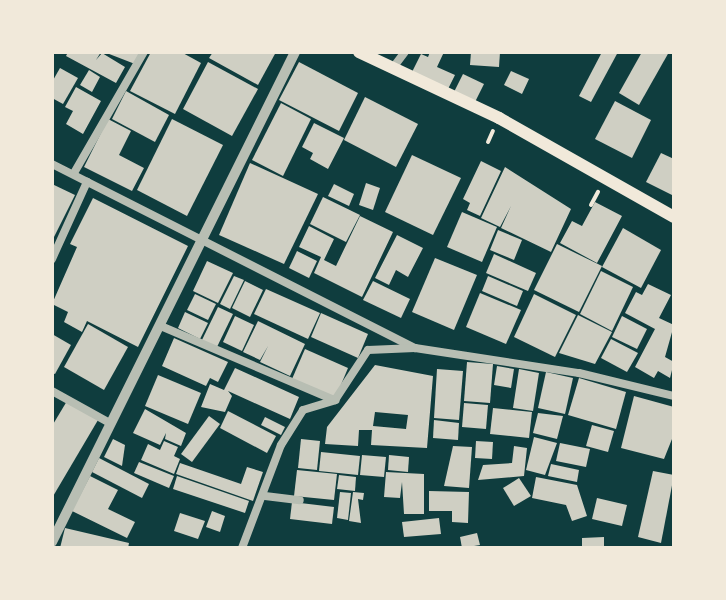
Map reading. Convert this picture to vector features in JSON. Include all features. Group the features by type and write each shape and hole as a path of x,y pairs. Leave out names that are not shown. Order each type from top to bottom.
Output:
{"main road":[{"path":"359,52 391,70 499,118 674,217"}],"street":[{"path":"74,173 144,52"},
{"path":"52,542 110,423 163,327 200,243 295,52"},
{"path":"391,70 405,52"},
{"path":"52,164 74,173 200,243 415,348"},
{"path":"52,259 87,182"},
{"path":"163,327 335,400"},
{"path":"242,548 265,496 281,445 303,410 335,400 368,350 415,348 579,373 674,396"},
{"path":"52,391 110,423"},
{"path":"265,496 300,500"}],"building":[{"path":"68,52 101,52 96,60 102,53 125,67 116,83 66,56"},
{"path":"104,52 142,52 135,64"},
{"path":"151,52 181,52 201,63 175,114 130,91"},
{"path":"213,52 276,52 258,85 209,58"},
{"path":"430,52 444,52 437,67 455,75 448,89 412,72 421,54 428,57"},
{"path":"471,52 500,52 499,67 470,65"},
{"path":"602,52 618,52 591,102 579,96"},
{"path":"642,52 669,52 639,105 619,93"},
{"path":"208,62 258,89 232,136 183,109"},
{"path":"299,62 358,93 339,131 279,100"},
{"path":"60,68 78,78 63,104 52,98 52,82"},
{"path":"89,70 100,77 92,92 80,85"},
{"path":"511,71 529,79 522,94 504,85"},
{"path":"463,74 484,84 474,104 453,94"},
{"path":"76,87 101,101 83,134 66,124 73,111 65,107"},
{"path":"126,91 169,115 155,142 112,119"},
{"path":"365,97 418,124 396,167 344,140"},
{"path":"615,101 651,120 632,158 595,139"},
{"path":"281,103 311,119 283,176 252,160"},
{"path":"108,119 131,131 119,155 144,168 132,191 84,167"},
{"path":"172,119 223,145 187,216 137,190"},
{"path":"314,123 344,138 328,169 310,159 313,153 302,147"},
{"path":"661,153 674,159 674,196 646,182"},
{"path":"412,155 461,178 433,235 385,212"},
{"path":"481,161 501,171 480,216 467,210 470,203 463,199"},
{"path":"250,163 318,194 284,264 219,235"},
{"path":"505,167 571,209 551,252 501,228 511,206 500,227 481,218"},
{"path":"366,183 380,188 373,210 359,205"},
{"path":"52,184 75,195 52,241"},
{"path":"334,184 354,194 349,206 328,196"},
{"path":"323,197 360,215 346,242 310,224"},
{"path":"93,198 188,246 138,347 87,321 82,332 64,322 68,312 52,304 77,247 70,244"},
{"path":"595,202 622,216 597,263 560,243 572,221 582,226"},
{"path":"462,212 497,227 482,262 447,247"},
{"path":"360,216 393,232 362,297 314,273 321,257 299,247 309,226 334,239 324,260 336,266"},
{"path":"623,228 661,250 641,288 602,267"},
{"path":"498,230 522,240 514,260 490,250"},
{"path":"397,235 423,248 408,277 396,270 389,285 375,278"},
{"path":"557,244 602,266 579,312 534,290"},
{"path":"297,251 317,261 309,278 289,268"},
{"path":"494,254 536,273 528,291 486,273"},
{"path":"435,258 477,275 454,330 412,312"},
{"path":"207,261 233,273 218,303 193,291"},
{"path":"601,271 633,287 612,331 580,314"},
{"path":"234,276 244,280 230,309 220,304"},
{"path":"488,276 523,291 517,306 482,291"},
{"path":"245,281 263,290 250,317 232,308"},
{"path":"373,281 410,299 401,318 363,300"},
{"path":"648,284 671,295 659,318 674,325 665,357 674,362 670,378 658,371 654,378 635,367 655,329 625,313 636,292 642,295"},
{"path":"266,289 320,313 308,339 254,314"},
{"path":"480,293 521,310 506,344 466,327"},
{"path":"195,294 216,304 208,320 187,310"},
{"path":"534,294 576,315 555,357 514,337"},
{"path":"218,307 233,314 216,349 201,342"},
{"path":"185,312 208,323 200,339 178,328"},
{"path":"321,313 368,334 358,358 311,337"},
{"path":"578,315 612,332 595,364 559,353"},
{"path":"235,316 254,325 242,351 223,342"},
{"path":"622,316 647,329 637,349 612,337"},
{"path":"258,321 305,344 290,376 260,362 268,346 260,360 243,352"},
{"path":"88,324 128,347 104,390 64,367"},
{"path":"52,334 71,345 55,374 52,373"},
{"path":"174,338 228,362 218,382 210,378 206,386 162,366"},
{"path":"611,339 638,353 627,372 601,358"},
{"path":"305,349 348,368 335,399 292,379"},
{"path":"467,362 493,364 490,403 464,401"},
{"path":"375,365 433,376 427,448 371,445 372,430 359,430 358,446 325,444 327,427","holes":["375,412 408,415 406,429 373,426"]},
{"path":"497,366 514,369 511,388 494,385"},
{"path":"235,368 299,397 290,419 228,391 232,396 225,412 201,407 210,384 224,390"},
{"path":"437,369 463,371 459,420 434,418"},
{"path":"519,369 539,373 533,411 513,408"},
{"path":"546,372 573,378 565,414 538,408"},
{"path":"158,375 201,393 188,424 145,406"},
{"path":"579,378 626,392 616,429 568,415"},
{"path":"634,396 674,407 674,434 664,459 621,448"},
{"path":"67,401 98,420 52,498 52,426"},
{"path":"464,403 488,405 486,429 462,427"},
{"path":"493,408 532,412 529,438 490,434"},
{"path":"145,409 186,433 181,446 165,439 166,433 160,445 133,433"},
{"path":"228,411 276,436 267,453 220,428"},
{"path":"538,413 563,416 557,439 533,433"},
{"path":"209,416 220,424 192,462 181,454"},
{"path":"265,417 285,427 281,435 261,425"},
{"path":"434,420 459,423 458,440 433,438"},
{"path":"592,425 614,431 608,452 586,446"},
{"path":"534,437 557,443 545,475 526,470"},
{"path":"113,439 125,445 122,466 104,457"},
{"path":"301,439 320,441 317,470 298,468"},
{"path":"164,441 178,447 174,456 180,459 174,474 141,460 148,444 160,450"},
{"path":"476,441 493,442 492,459 475,458"},
{"path":"560,443 590,449 586,467 556,461"},
{"path":"453,446 472,447 469,488 444,486"},
{"path":"514,446 527,448 524,476 478,480 483,465 512,463"},
{"path":"321,452 360,456 358,475 319,471"},
{"path":"362,455 386,457 384,477 360,475"},
{"path":"389,455 409,457 408,472 388,470"},
{"path":"99,458 149,484 142,498 92,472"},
{"path":"139,462 174,476 169,488 134,473"},
{"path":"180,463 241,484 247,467 263,472 253,501 176,474"},
{"path":"551,464 579,470 577,482 548,476"},
{"path":"297,470 337,474 334,500 294,496"},
{"path":"653,471 674,475 661,543 638,537"},
{"path":"386,472 424,474 424,514 404,514 402,482 400,498 384,497"},
{"path":"339,475 356,477 355,491 337,489"},
{"path":"90,476 118,490 108,509 135,522 127,538 72,511"},
{"path":"177,476 249,501 245,513 173,489"},
{"path":"536,477 577,485 587,516 572,521 566,505 532,498"},
{"path":"519,478 531,496 514,506 503,488"},
{"path":"429,491 469,492 468,523 452,522 452,511 429,511"},
{"path":"340,492 351,493 348,520 337,518"},
{"path":"353,492 364,493 363,500 358,499 361,523 349,521"},
{"path":"597,498 627,505 622,526 592,519"},
{"path":"292,502 334,507 332,524 290,519"},
{"path":"212,511 225,516 220,532 206,527"},
{"path":"180,513 205,521 198,539 174,531"},
{"path":"439,518 441,534 404,537 402,522"},
{"path":"65,528 129,543 128,548 60,548"},
{"path":"477,533 480,545 462,548 460,537"},
{"path":"604,537 604,548 582,548 582,538"}]}
